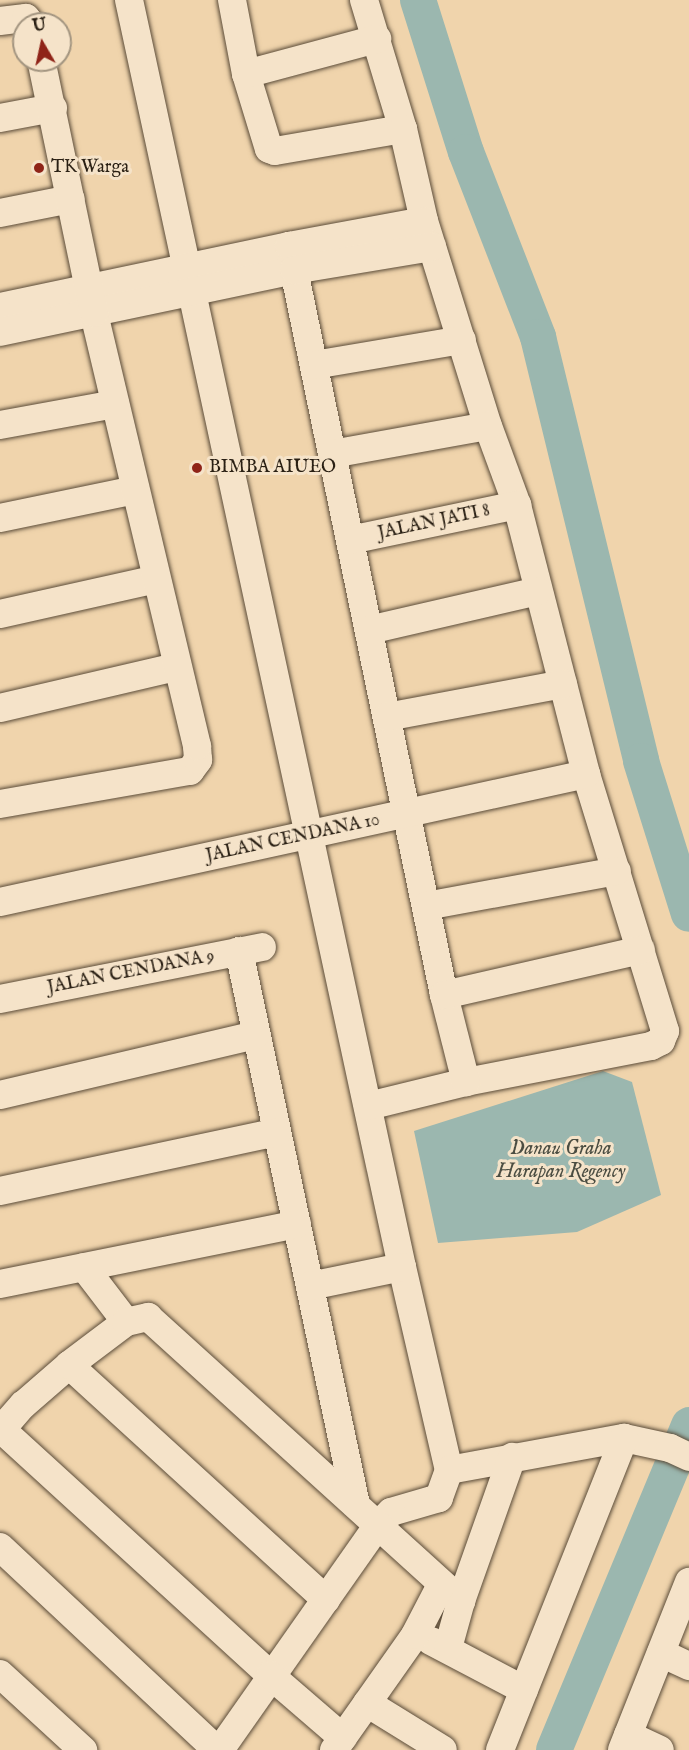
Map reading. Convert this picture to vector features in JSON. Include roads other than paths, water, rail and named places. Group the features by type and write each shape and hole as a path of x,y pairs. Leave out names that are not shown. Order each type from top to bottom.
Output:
{"street":[{"path":"0,1547 218,1750 378,1525 391,1512 439,1498 449,1470 402,1267 311,835 129,0"},
{"path":"232,0 246,74 269,149 275,151 404,129"},
{"path":"364,0 404,129 428,234 488,426 517,505 586,774 665,1031 657,1044 466,1082 368,1106"},
{"path":"246,74 377,39"},
{"path":"0,804 190,771 198,760 197,746 176,667 115,404 44,72"},
{"path":"0,118 53,108"},
{"path":"0,213 71,199"},
{"path":"0,332 92,301 291,258 428,234"},
{"path":"291,258 444,995 466,1082"},
{"path":"0,307 92,301"},
{"path":"314,365 462,340"},
{"path":"0,425 115,404"},
{"path":"332,454 488,426"},
{"path":"0,518 135,490"},
{"name":"JALAN JATI 8","path":"350,540 517,505"},
{"path":"0,614 156,579"},
{"path":"369,630 538,591"},
{"path":"0,708 176,667"},
{"path":"387,717 563,684"},
{"name":"JALAN CENDANA 10","path":"0,902 586,774"},
{"path":"426,906 616,872"},
{"name":"JALAN CENDANA 9","path":"0,999 250,949 255,1035"},
{"path":"444,995 641,950"},
{"path":"0,1095 255,1035 356,1505"},
{"path":"0,1191 277,1132"},
{"path":"0,1284 297,1224"},
{"path":"84,1267 126,1322"},
{"path":"310,1286 402,1267"},
{"path":"451,1593 153,1319 143,1317 126,1322 69,1365 23,1405 1,1430 270,1676 338,1744 415,1635 451,1593 512,1457"},
{"path":"69,1365 326,1600"},
{"path":"449,1470 624,1438 679,1452"},
{"path":"500,1750 624,1438"},
{"path":"660,1750 625,1743 689,1582"},
{"path":"448,1648 451,1593"},
{"path":"415,1635 448,1648 524,1690"},
{"path":"661,1653 689,1666"},
{"path":"0,1674 84,1750"},
{"path":"367,1703 443,1750"}],"water":[{"name":"Danau Graha Harapan Regency","path":"603,1071 632,1082 661,1195 577,1232 438,1243 414,1131"}],"waterway":[{"path":"418,0 466,152 538,337 641,761 689,914"},
{"path":"554,1750 689,1425"}],"place":[{"name":"TK Warga","path":"39,168"},
{"name":"BIMBA AIUEO","path":"197,468"}]}
